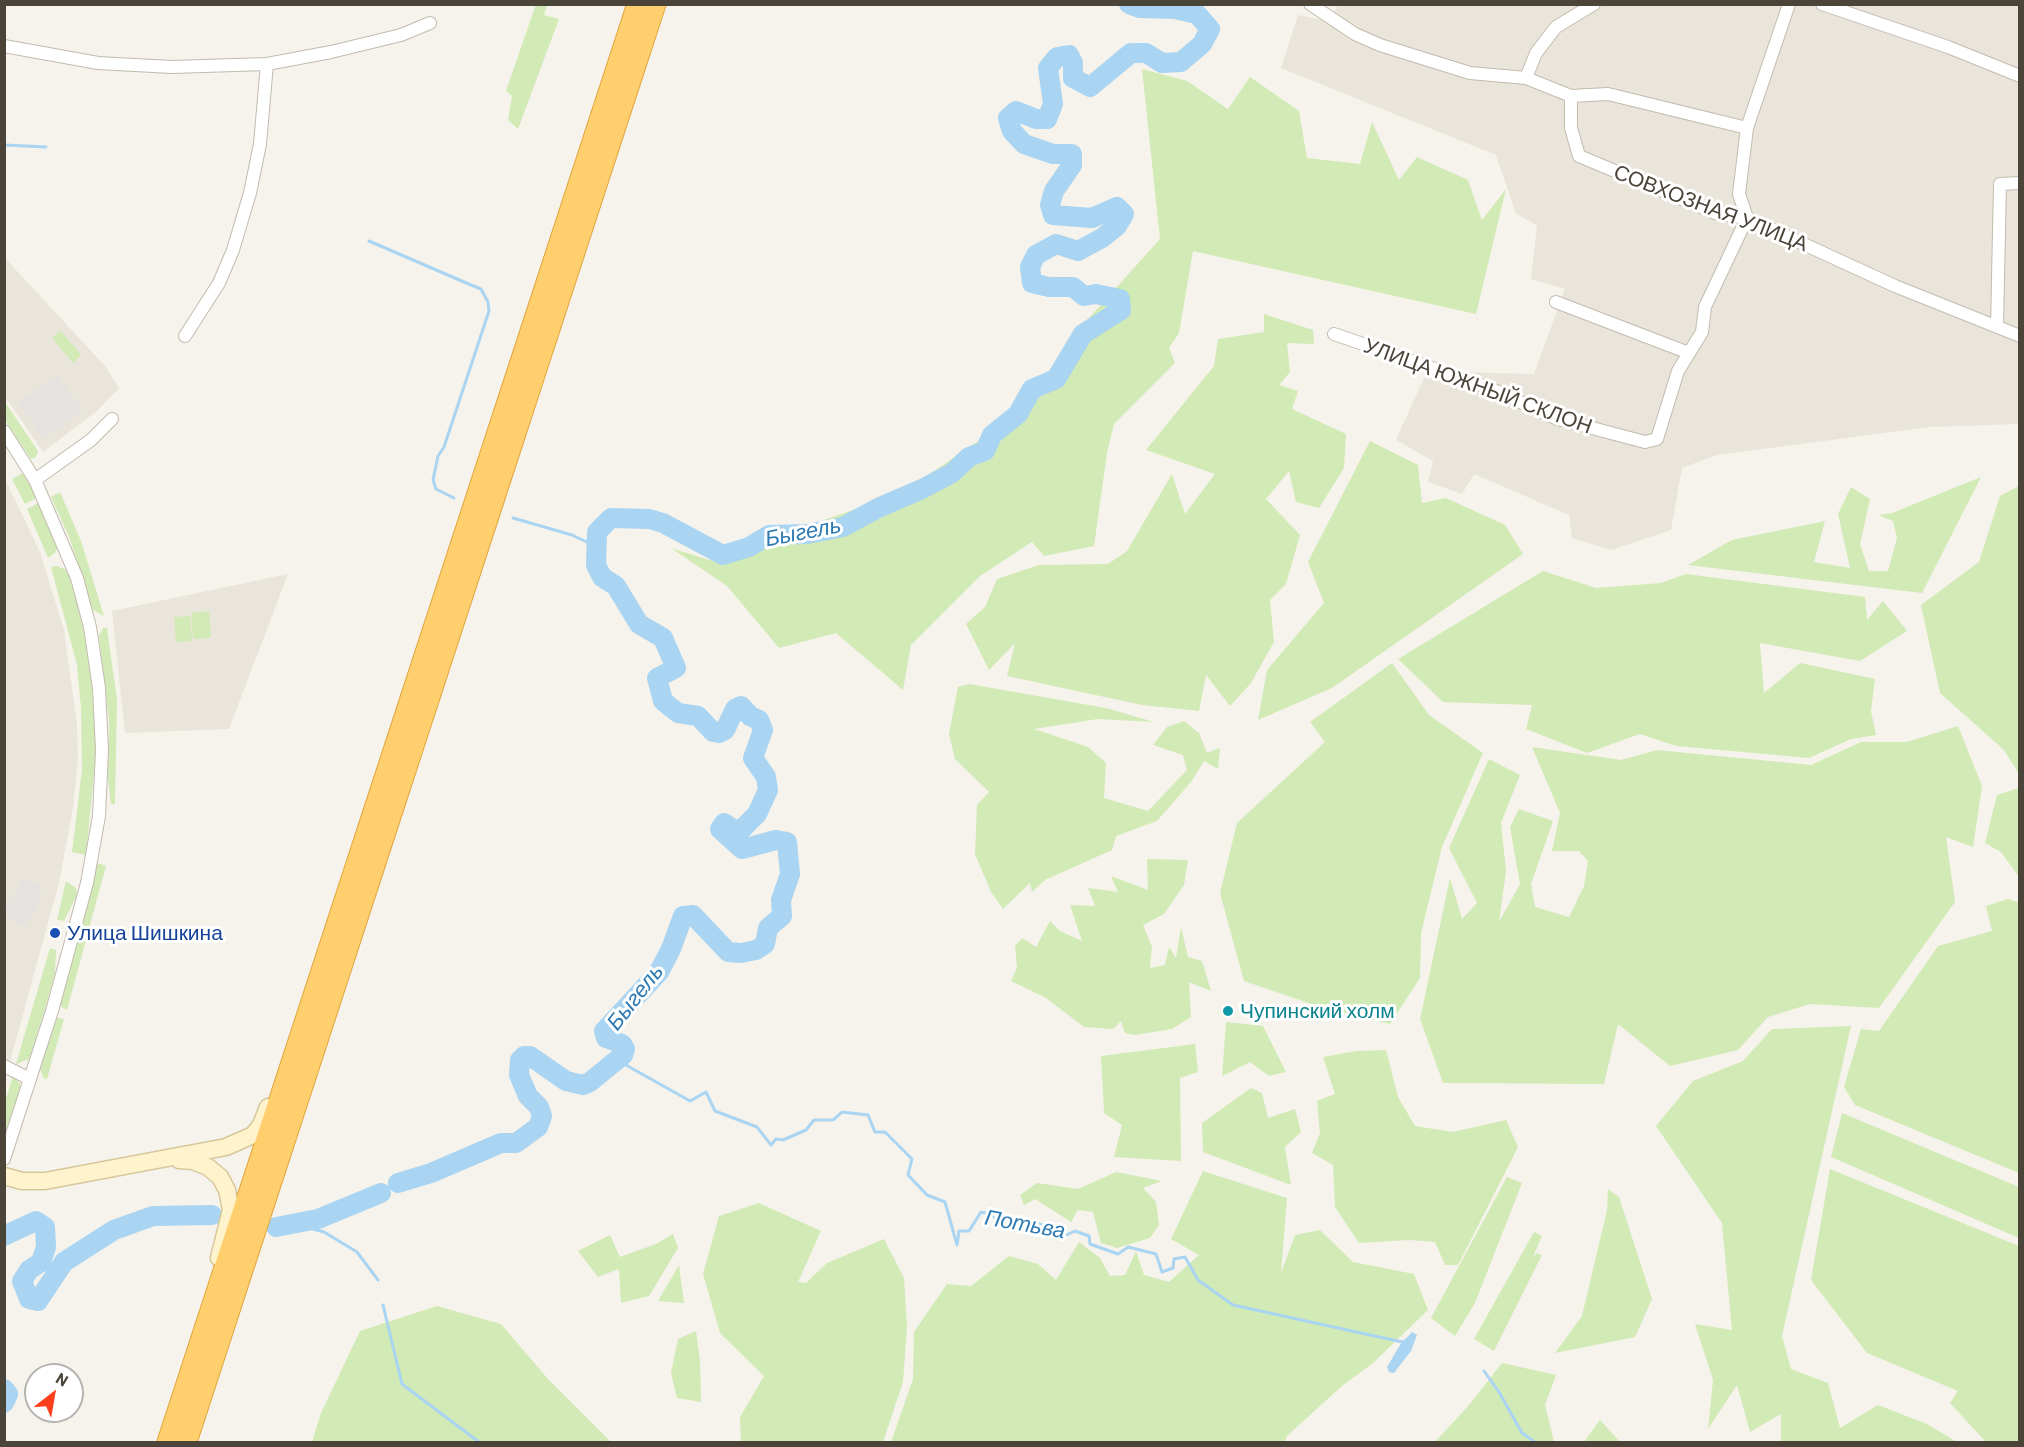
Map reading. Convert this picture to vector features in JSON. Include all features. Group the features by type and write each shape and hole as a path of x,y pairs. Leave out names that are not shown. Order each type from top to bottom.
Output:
{"highway":[{"path":"168,1443 638,4"},
{"path":"186,1443 655,4"}],"street":[{"path":"1310,4 1355,34 1380,45 1470,73 1526,78 1571,96 1608,94 1747,128"},
{"path":"1526,78 1536,53 1556,27 1593,4"},
{"path":"1556,302 1689,353 1702,332 1705,307 1747,218 1739,194 1747,128 1789,4"},
{"path":"1822,4 1948,47 2019,76"},
{"path":"4,46 98,63 172,67 267,64 331,52 401,35 430,22"},
{"path":"185,336 219,283 233,250 250,193 260,144 267,64"},
{"name":"СОВХОЗНАЯ УЛИЦА","path":"1571,96 1571,128 1579,156 1714,213 1747,218 1895,286 2019,336"},
{"path":"1997,327 2000,184 2019,183"},
{"name":"УЛИЦА ЮЖНЫЙ СКЛОН","path":"1334,334 1487,387 1558,419 1645,442 1658,439 1678,371 1689,353"},
{"path":"35,480 91,440 112,419"},
{"path":"4,431 35,480 77,578 90,627 99,688 102,750 99,816 87,883 52,1011 4,1159"},
{"path":"4,1176 22,1181 45,1181 226,1147 253,1135 261,1125 278,1079 297,1044"},
{"path":"4,1066 30,1079"},
{"path":"163,1158 193,1161 208,1167 220,1177 227,1190 231,1210 202,1338"}],"shaded area":[{"path":"1338,5 2019,5 2019,424 1930,427 1717,455 1682,468 1671,530 1611,550 1572,538 1569,515 1474,474 1462,494 1428,482 1433,461 1396,440 1427,371 1534,374 1565,289 1531,279 1537,225 1516,214 1496,155 1281,68 1298,15 1329,21"},
{"path":"5,258 105,366 119,388 97,411 43,452 5,397"},
{"path":"57,375 83,410 44,439 18,403"},
{"path":"4,477 40,552 64,630 77,725 78,758 73,808 59,883 10,1062 4,1059"},
{"path":"288,574 229,729 125,733 112,611"},
{"path":"23,877 39,886 42,895 25,926 4,914 5,908"}],"green space":[{"path":"536,4 547,5 544,15 559,19 518,129 508,120 512,96 506,91"},
{"path":"1142,69 1187,81 1228,109 1250,77 1299,111 1307,158 1360,164 1372,122 1399,180 1417,157 1468,180 1482,220 1506,189 1476,314 1193,251 1179,333 1169,348 1175,363 1114,424 1107,453 1094,546 1044,556 1032,542 980,576 911,645 903,690 836,633 779,648 727,586 671,548 719,563 763,541 902,493 1003,424 1059,367 1080,328 1160,239"},
{"path":"1264,314 1313,330 1314,344 1287,343 1290,372 1279,385 1298,391 1292,409 1346,434 1344,468 1319,508 1296,502 1289,471 1266,499 1300,535 1286,584 1270,600 1274,642 1251,683 1230,706 1206,675 1199,711 1142,705 1007,676 1015,643 989,670 966,624 985,607 997,579 1039,565 1108,564 1127,551 1172,474 1185,514 1215,474 1146,450 1214,366 1218,339 1264,332"},
{"path":"61,331 81,355 73,363 52,338"},
{"path":"5,402 38,451 36,457 31,459 5,420"},
{"path":"1370,441 1418,465 1422,503 1446,498 1505,525 1523,554 1332,688 1258,720 1267,670 1324,603 1308,562"},
{"path":"23,473 37,498 25,504 12,479"},
{"path":"1981,477 1922,593 1688,565 1732,540 1825,521 1814,562 1850,568 1838,514 1851,487 1870,499 1860,544 1869,571 1888,571 1897,538 1893,521 1878,515 1892,513"},
{"path":"2019,486 2019,774 2004,750 1940,693 1921,605 1979,562 2000,496"},
{"path":"60,492 81,541 104,616 93,610 70,539 51,497"},
{"path":"40,502 59,543 55,553 48,558 27,509"},
{"path":"57,566 67,570 75,594 88,650 93,696 97,743 86,855 72,852 82,770 81,708 77,665 51,567"},
{"path":"1543,571 1596,588 1661,583 1686,574 1865,597 1867,620 1883,601 1907,631 1860,661 1760,643 1764,693 1800,663 1875,679 1871,711 1876,735 1851,739 1809,758 1676,746 1640,734 1587,753 1526,729 1532,705 1443,702 1398,659"},
{"path":"209,611 211,638 193,639 191,613"},
{"path":"190,616 192,641 176,642 174,617"},
{"path":"103,628 107,628 117,700 115,804 111,804 108,780 109,721 99,636"},
{"path":"1392,663 1429,715 1483,753 1442,847 1421,933 1420,978 1390,1024 1317,1006 1244,981 1220,893 1237,823 1325,742 1310,722"},
{"path":"969,684 1106,708 1154,722 1098,719 1034,729 1088,747 1106,763 1104,798 1148,811 1187,770 1183,755 1153,745 1167,727 1184,721 1199,733 1207,753 1220,748 1218,769 1204,761 1191,782 1157,821 1116,836 1112,850 1045,880 1032,892 1030,883 1003,909 991,892 975,854 977,805 989,792 955,759 949,734 958,687"},
{"path":"1958,726 1982,786 1973,847 1946,837 1955,902 1879,1008 1810,1004 1768,1017 1738,1050 1670,1066 1618,1024 1604,1084 1443,1083 1420,1019 1450,878 1462,919 1477,903 1449,848 1489,759 1520,775 1501,823 1506,871 1499,922 1520,884 1510,827 1519,809 1553,821 1531,884 1535,907 1569,917 1584,886 1588,861 1579,851 1552,851 1560,813 1532,747 1621,760 1657,750 1811,765 1861,742 1907,742"},
{"path":"2020,788 2019,877 2001,852 1985,843 1997,795"},
{"path":"1147,859 1188,860 1184,885 1164,914 1143,925 1152,947 1150,968 1165,965 1169,947 1176,958 1181,927 1188,957 1202,961 1211,991 1189,982 1191,1017 1172,1029 1135,1035 1125,1033 1121,1021 1113,1029 1084,1027 1046,998 1011,981 1017,968 1015,946 1022,938 1036,947 1050,921 1060,931 1082,941 1070,905 1095,906 1088,888 1118,892 1111,876 1148,890"},
{"path":"97,863 106,866 67,1010 60,1006 60,1002"},
{"path":"66,881 76,888 77,895 64,921 57,920"},
{"path":"2008,899 2020,903 2019,1173 1855,1105 1844,1087 1861,1029 1879,1031 1938,946 1992,931 1986,906"},
{"path":"50,948 56,950 55,973 44,1012 29,1059 16,1064"},
{"path":"57,1018 64,1019 47,1079 44,1079 40,1069"},
{"path":"1226,1022 1263,1026 1286,1072 1269,1076 1250,1062 1222,1076"},
{"path":"1851,1026 1782,1336 1791,1369 1828,1383 1840,1428 1878,1405 1927,1424 1957,1442 1781,1442 1781,1414 1750,1432 1737,1385 1708,1429 1713,1380 1695,1324 1732,1330 1722,1223 1656,1126 1693,1081 1743,1061 1772,1029"},
{"path":"1195,1044 1198,1072 1180,1078 1181,1161 1114,1157 1122,1125 1104,1113 1101,1056"},
{"path":"1386,1050 1398,1097 1415,1126 1453,1132 1506,1120 1518,1147 1458,1265 1445,1265 1435,1242 1409,1240 1359,1243 1335,1207 1333,1165 1312,1153 1320,1133 1317,1101 1335,1094 1323,1057 1356,1051"},
{"path":"13,1076 20,1084 20,1090 5,1132 5,1102"},
{"path":"1251,1088 1262,1093 1268,1118 1295,1109 1301,1132 1285,1147 1291,1185 1203,1152 1202,1123"},
{"path":"1842,1113 2019,1187 2019,1238 1831,1157"},
{"path":"1830,1169 2019,1246 2019,1442 1986,1442 1950,1403 1958,1391 1867,1353 1811,1280"},
{"path":"1203,1171 1287,1198 1281,1273 1295,1235 1320,1230 1353,1262 1414,1274 1428,1310 1372,1364 1343,1385 1287,1436 1285,1442 891,1442 913,1379 914,1332 947,1284 971,1286 1009,1256 1038,1264 1056,1280 1079,1242 1100,1258 1110,1276 1125,1275 1136,1251 1144,1275 1169,1282 1199,1255 1171,1239"},
{"path":"1116,1172 1162,1181 1143,1188 1156,1202 1159,1225 1150,1238 1117,1248 1101,1243 1093,1212 1078,1210 1071,1222 1035,1199 1024,1205 1020,1195 1037,1183 1078,1189"},
{"path":"1507,1177 1522,1183 1475,1303 1455,1336 1431,1318"},
{"path":"1608,1189 1619,1197 1652,1299 1635,1337 1555,1353 1582,1316 1607,1210"},
{"path":"759,1203 821,1231 798,1282 806,1283 827,1263 884,1239 904,1278 907,1326 903,1382 883,1442 741,1442 740,1417 764,1376 720,1333 703,1274 719,1216"},
{"path":"1534,1232 1542,1236 1533,1257 1537,1253 1542,1255 1494,1351 1474,1339"},
{"path":"673,1234 678,1248 649,1296 621,1303 619,1269 598,1277 578,1251 610,1235 620,1257 656,1244"},
{"path":"679,1265 684,1303 658,1301"},
{"path":"437,1306 501,1324 548,1379 611,1442 312,1442 321,1413 360,1331"},
{"path":"696,1331 700,1360 701,1402 677,1398 671,1373 678,1339"},
{"path":"1502,1363 1556,1375 1545,1405 1554,1442 1435,1442 1470,1404"},
{"path":"1600,1420 1620,1442 1584,1442"}],"water":[{"path":"1412,1332 1417,1335 1411,1351 1394,1373 1389,1372 1387,1367 1400,1345"}],"waterway":[{"name":"Быгель","path":"398,1183 431,1173 501,1143 516,1143 538,1127 542,1116 539,1107 528,1096 519,1075 520,1060 524,1056 530,1056 566,1081 583,1085 623,1055 625,1049 622,1044 606,1038 604,1031 659,972 671,949 683,916 693,915 728,952 741,953 756,950 765,944 768,928 782,916 781,900 790,874 787,842 776,840 742,849 720,829 724,823 734,830 742,829 757,814 768,790 766,777 753,758 763,730 759,720 750,716 741,706 735,709 725,730 719,733 713,732 698,716 678,713 663,701 657,678 676,668 663,638 639,624 616,586 602,577 596,565 597,532 611,518 649,519 663,523 723,555 749,547 769,535 807,534 843,527 952,473 969,457 985,451 992,435 1018,414 1032,389 1056,379 1083,334 1121,310 1120,299 1096,294 1084,296 1073,287 1049,287 1032,283 1030,267 1036,255 1056,244 1078,251 1102,238 1117,226 1124,214 1117,207 1092,218 1053,215 1050,205 1054,191 1072,165 1072,154 1053,154 1024,144 1012,131 1008,118 1016,111 1036,119 1047,119 1053,104 1048,68 1057,57 1069,55 1073,63 1073,78 1090,87 1131,53 1146,53 1162,63 1181,62 1202,44 1210,29 1197,14 1175,9 1140,8 1129,4"},
{"path":"4,145 46,147"},
{"path":"369,241 481,289 488,302 489,311 444,447 438,456 433,480 436,489 454,498"},
{"path":"513,518 572,535 595,546"},
{"name":"Потьва","path":"617,1060 690,1101 706,1092 715,1111 757,1127 771,1145 776,1139 783,1140 806,1130 814,1120 833,1120 842,1112 868,1115 875,1132 885,1132 912,1159 908,1175 927,1195 945,1202 957,1245 959,1231 969,1231 981,1212 990,1214 1004,1224 1017,1219 1043,1225 1049,1233 1064,1236 1075,1231 1089,1236 1090,1244 1118,1254 1128,1247 1156,1254 1162,1272 1173,1268 1174,1259 1185,1257 1198,1280 1233,1305 1406,1341"},
{"name":"Быгель","path":"276,1227 318,1219 381,1193"},
{"name":"Быгель","path":"4,1236 36,1221 45,1227 46,1247 41,1262 29,1270 22,1281 29,1299 38,1301 64,1262 114,1230 153,1216 212,1215"},
{"path":"295,1224 324,1232 357,1252 378,1280"},
{"path":"383,1305 402,1384 479,1442"},
{"name":"Потьва","path":"1484,1371 1499,1392 1522,1433 1535,1442"},
{"name":"Быгель","path":"4,1389 8,1394 4,1403"}],"place":[{"name":"Улица Шишкина","path":"55,933"},
{"name":"Чупинский холм","path":"1228,1011"}]}
